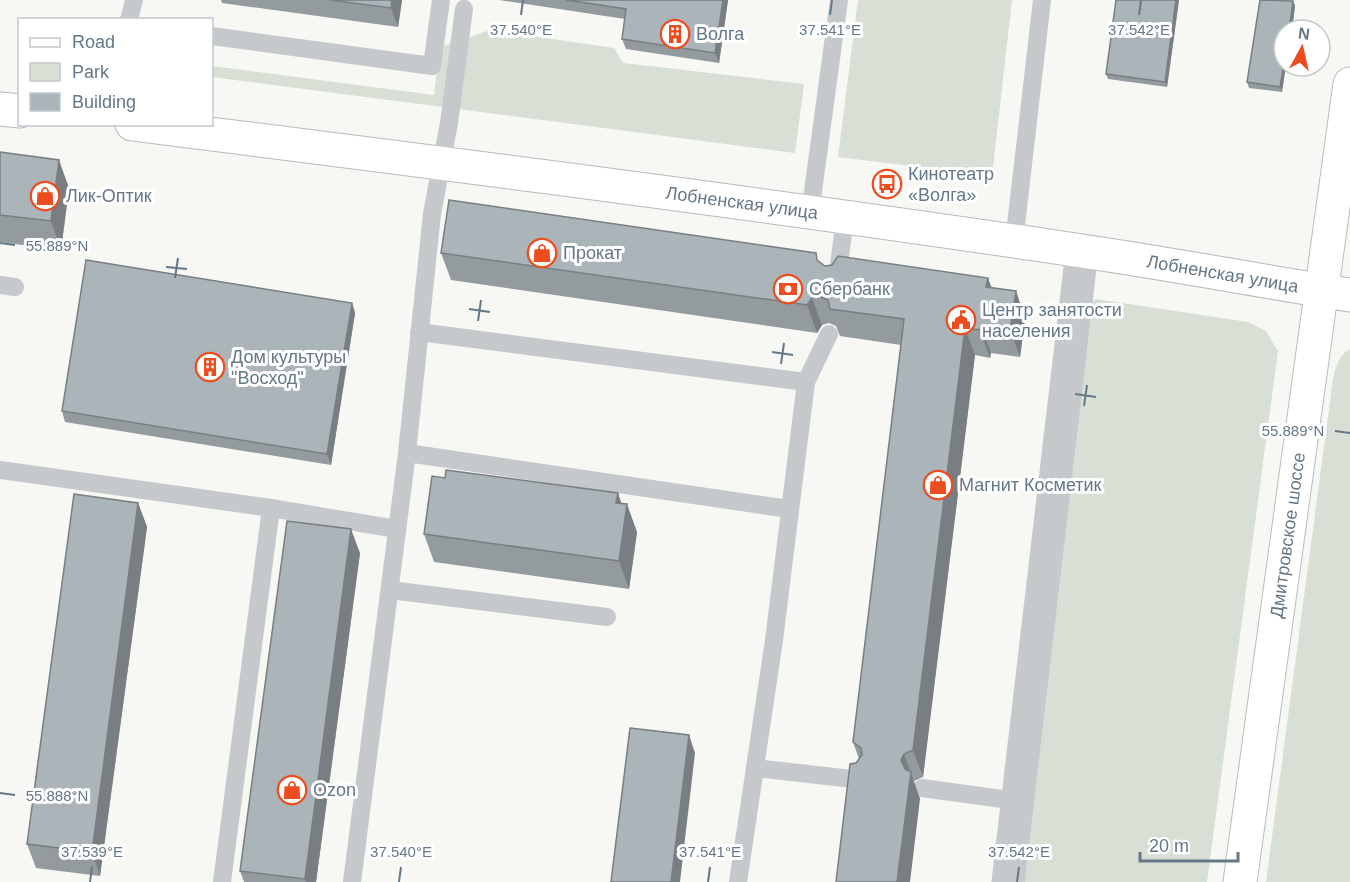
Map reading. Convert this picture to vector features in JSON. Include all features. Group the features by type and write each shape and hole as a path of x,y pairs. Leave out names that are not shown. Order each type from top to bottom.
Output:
{"street":[{"name":"Дмитровское шоссе","path":"1240,882 1335,292 1350,84"},
{"path":"0,109 18,111"},
{"name":"Лобненская улица","path":"148,126 441,162 1082,251 1335,292"},
{"path":"1008,882 1082,251"}],"lane":[{"path":"130,18 134,0"},
{"path":"213,36 432,66 441,0"},
{"path":"810,213 839,0"},
{"path":"1014,242 1042,0"},
{"path":"352,882 407,453 419,332 464,9"},
{"path":"837,282 845,218"},
{"path":"419,332 806,382"},
{"path":"738,882 774,640 806,382 829,334"},
{"path":"407,453 789,509"},
{"path":"0,470 271,508 397,529"},
{"path":"222,882 271,508"},
{"path":"390,590 607,617"},
{"path":"754,768 861,780"},
{"path":"922,788 1017,801"}],"green space":[{"path":"858,0 1012,0 992,176 838,157"},
{"path":"490,30 614,48 623,63 804,84 795,153 213,77 213,66 434,95 440,47"},
{"path":"1096,299 1248,322 1266,331 1278,351 1207,882 1021,882 1091,302"},
{"path":"1350,349 1350,882 1266,882 1333,382 1341,357"}],"building":[{"path":"330,0 392,0 391,8"},
{"name":"Волга","path":"566,0 723,0 715,53 622,39 626,9"},
{"path":"1116,0 1176,0 1165,82 1106,74"},
{"path":"1260,0 1293,1 1291,18 1272,18 1272,78 1282,78 1280,87 1247,82"},
{"path":"0,152 59,160 51,221 0,215"},
{"path":"449,200 816,253 817,260 825,266 832,265 838,256 988,278 986,287 1016,291 1010,330 981,326 980,330 965,328 913,750 904,754 901,760 905,769 911,772 897,882 836,882 850,764 856,763 862,755 861,748 853,742 904,319 830,309 828,300 819,296 812,298 807,305 441,253"},
{"name":"Дом культуры \"Восход\"","path":"86,260 352,303 327,454 62,411"},
{"path":"446,470 618,493 616,503 627,504 619,561 424,534 432,476 445,478"},
{"path":"74,494 138,503 92,852 27,844"},
{"path":"287,521 351,529 305,879 240,871"},
{"path":"630,728 689,735 671,882 611,882"}],"place":[{"name":"Волга","path":"675,34"},
{"name":"Кинотеатр «Волга»","path":"887,184"},
{"name":"Лик-Оптик","path":"45,196"},
{"name":"Прокат","path":"542,253"},
{"name":"Сбербанк","path":"788,289"},
{"name":"Центр занятости населения","path":"961,320"},
{"name":"Дом культуры \"Восход\"","path":"210,367"},
{"name":"Магнит Косметик","path":"938,485"},
{"name":"Ozon","path":"292,790"}]}
